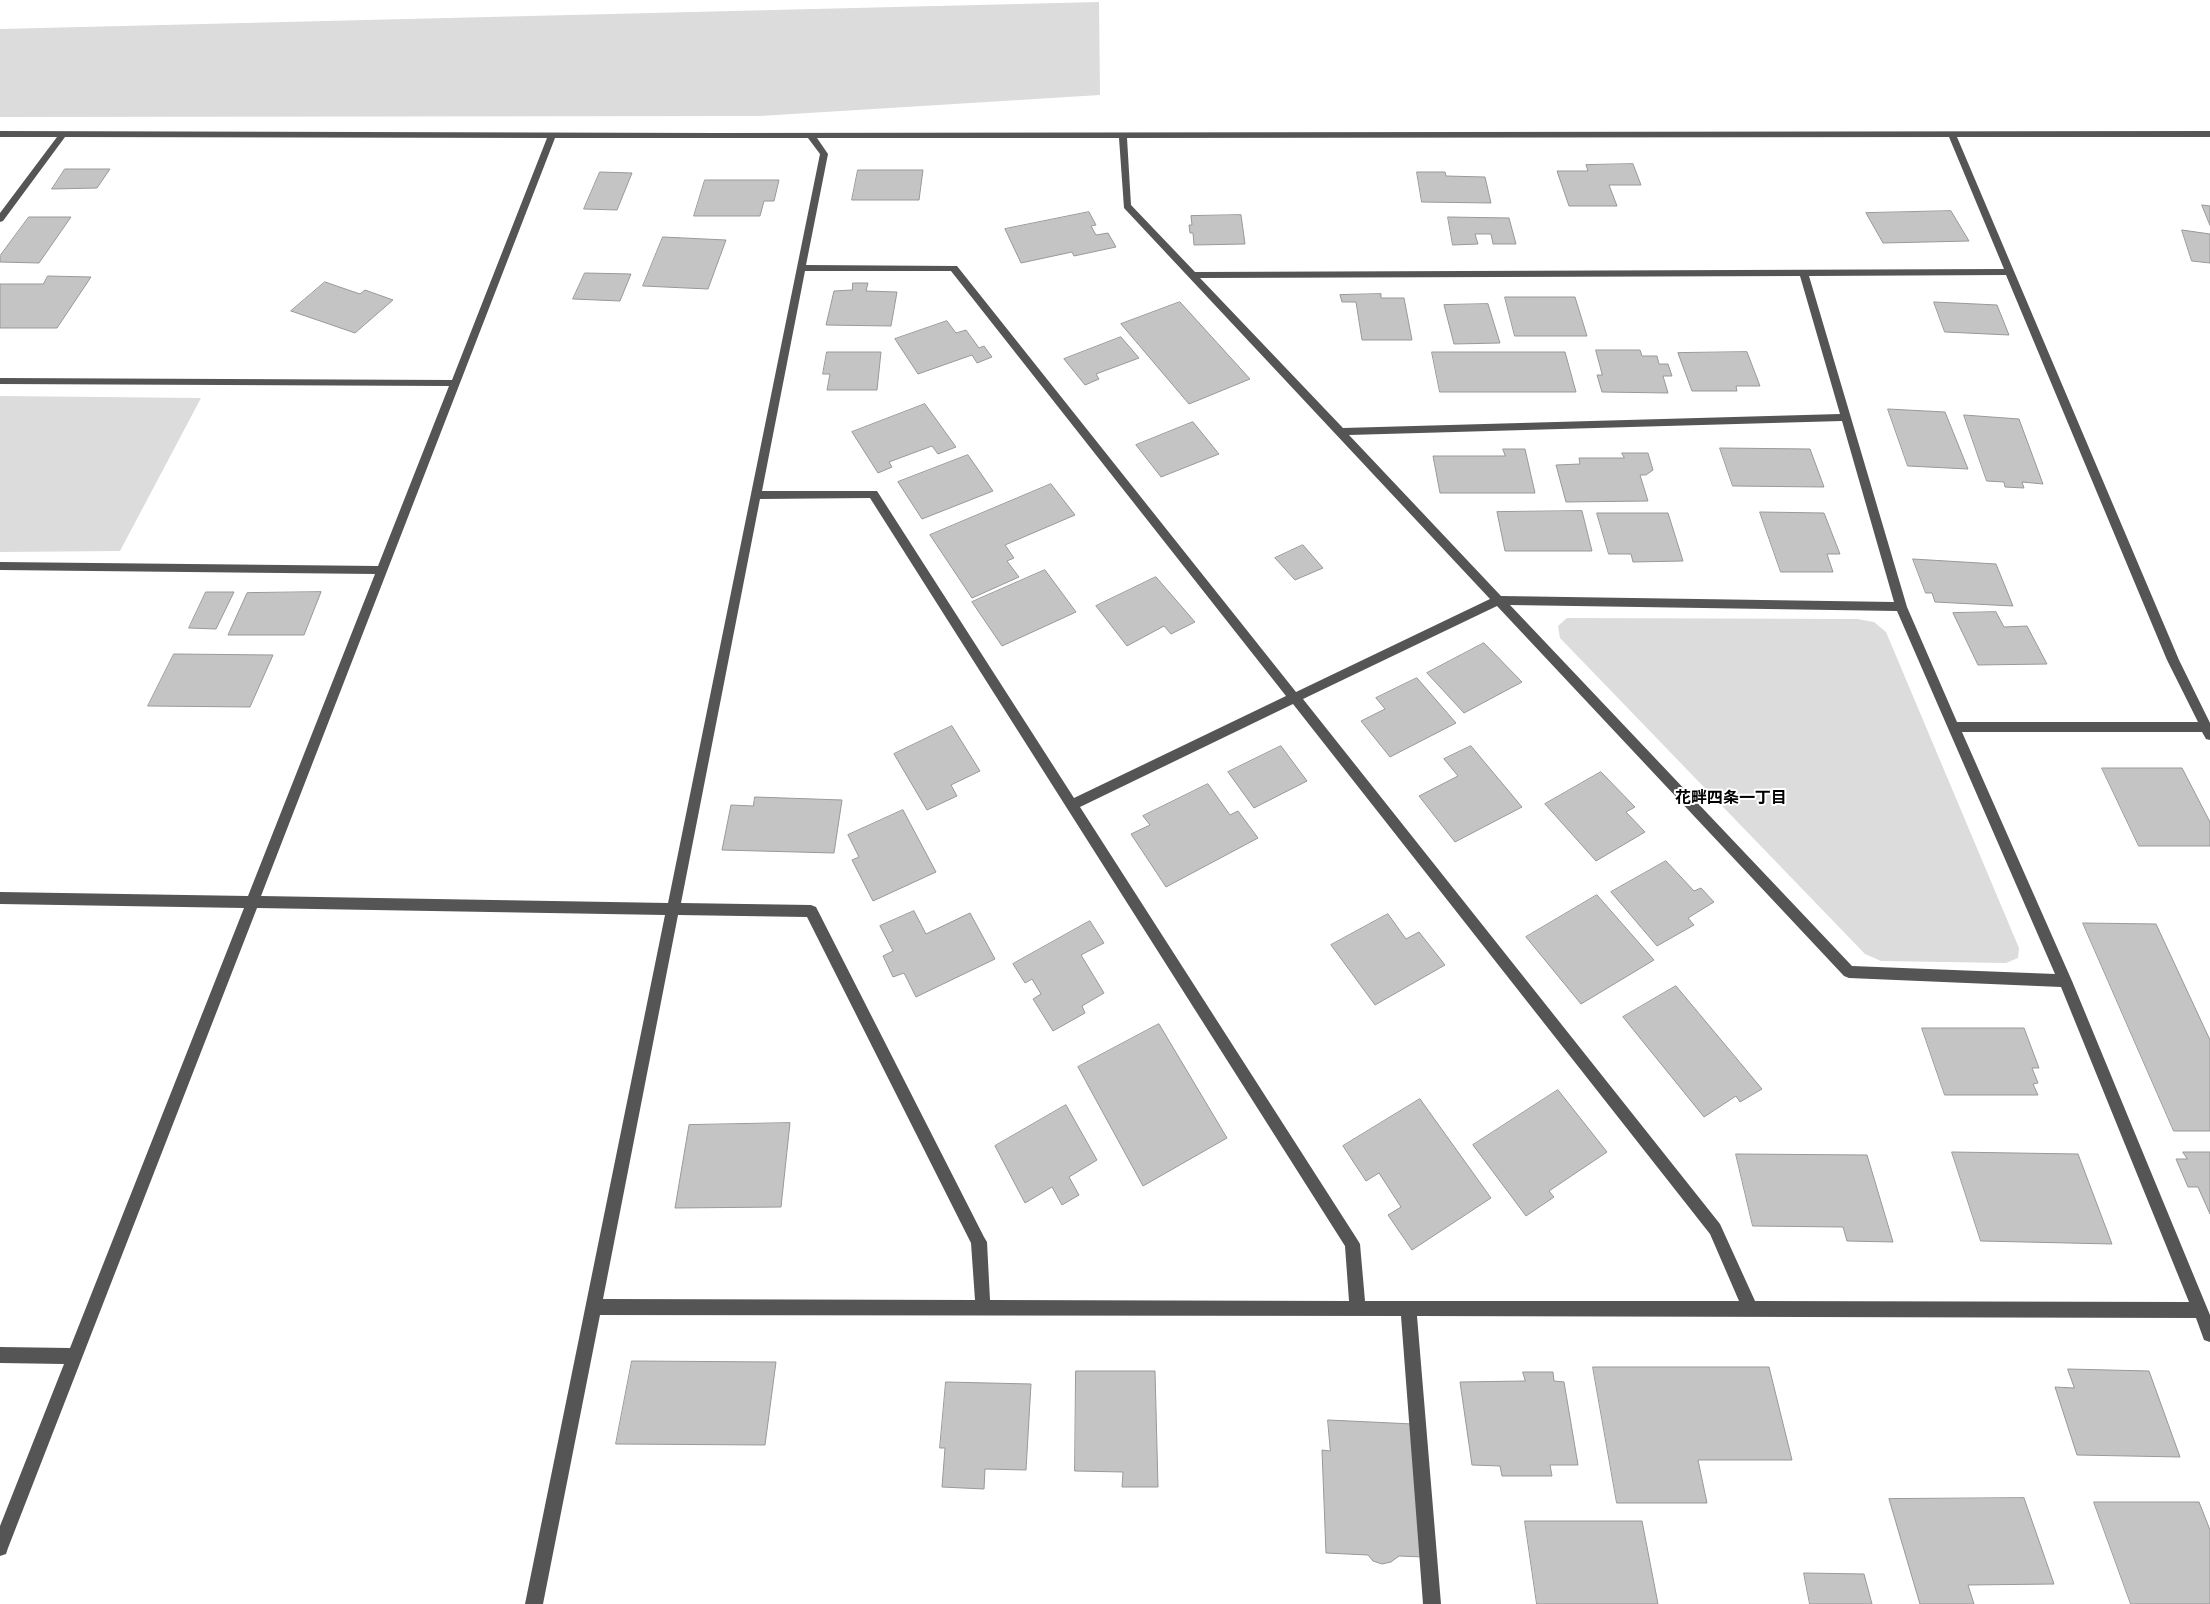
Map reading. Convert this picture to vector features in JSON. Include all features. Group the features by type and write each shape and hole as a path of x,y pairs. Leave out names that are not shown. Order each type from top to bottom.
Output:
{"street":[{"path":"0,134 552,136 2210,134"},
{"path":"0,219 63,134"},
{"path":"1952,135 2173,660 2208,731 1954,727"},
{"path":"0,1548 552,136"},
{"path":"534,1604 824,154 811,136"},
{"path":"1123,136 1127,206 1849,972 2065,981"},
{"path":"800,268 954,268 1715,1229 1751,1310"},
{"path":"1804,272 1901,607 2065,981 2210,1334"},
{"path":"1191,275 2010,272"},
{"path":"0,381 455,383"},
{"path":"1340,432 1846,417"},
{"path":"755,495 873,494 1352,1244 1358,1309"},
{"path":"0,566 383,570"},
{"path":"1072,805 1498,600 1901,607"},
{"path":"0,898 811,911 979,1242 983,1308"},
{"path":"593,1307 1358,1309 1408,1307 1751,1310 2200,1310"},
{"path":"1408,1307 1432,1604"},
{"path":"0,1355 75,1356"}],"shaded area":[{"path":"1099,2 1100,95 760,116 0,117 0,29"},
{"path":"0,396 201,398 120,551 0,552"},
{"path":"1567,618 1857,619 1874,622 1886,632 2019,948 2018,958 2006,963 1881,961 1865,954 1560,638 1558,626"}],"building":[{"path":"1633,164 1641,185 1609,185 1617,206 1569,206 1557,171 1588,171 1586,165"},
{"path":"65,169 110,169 97,188 52,189"},
{"path":"858,170 923,170 919,200 852,200"},
{"path":"600,172 632,173 617,210 584,209"},
{"path":"1417,172 1445,172 1446,176 1485,177 1491,203 1422,202"},
{"path":"705,180 779,180 774,201 764,201 760,216 694,216"},
{"path":"2202,205 2210,206 2210,225"},
{"path":"1951,211 1969,241 1883,243 1866,213"},
{"path":"1089,212 1096,225 1091,226 1096,235 1108,233 1116,247 1074,256 1072,252 1021,263 1005,229"},
{"path":"1241,215 1245,244 1194,245 1193,233 1190,233 1189,225 1192,225 1191,216"},
{"path":"29,217 71,217 39,263 0,262 0,256"},
{"path":"1448,217 1509,218 1516,244 1493,244 1491,234 1475,234 1478,244 1453,245"},
{"path":"2182,230 2210,234 2210,263 2192,261"},
{"path":"663,237 726,240 708,289 643,286"},
{"path":"585,273 631,274 620,301 573,299"},
{"path":"48,276 91,277 57,328 0,328 0,284 43,284"},
{"path":"325,282 360,294 365,290 393,300 355,333 291,311"},
{"path":"853,283 868,283 866,291 897,292 891,326 826,325 834,291 852,290"},
{"path":"1381,294 1381,298 1404,298 1412,340 1362,340 1356,302 1342,302 1340,295"},
{"path":"1505,297 1575,297 1587,336 1515,336"},
{"path":"1180,302 1250,379 1189,404 1121,324"},
{"path":"1934,302 1997,305 2009,335 1945,332"},
{"path":"1488,304 1500,343 1454,344 1444,305"},
{"path":"947,321 956,333 966,330 979,348 984,346 992,357 977,363 972,355 918,374 895,339"},
{"path":"1121,337 1139,358 1096,374 1099,379 1085,385 1064,359"},
{"path":"1596,350 1640,350 1642,356 1657,356 1659,364 1668,364 1672,376 1663,376 1668,393 1602,392 1597,375 1602,375"},
{"path":"827,352 881,352 877,390 827,390 830,374 823,374"},
{"path":"1432,352 1565,352 1576,392 1440,392"},
{"path":"1747,352 1760,386 1736,386 1737,391 1692,391 1678,353"},
{"path":"925,404 956,447 938,454 932,446 889,462 892,467 878,473 852,432"},
{"path":"1888,409 1945,412 1968,469 1908,466"},
{"path":"1964,415 2019,419 2043,484 2022,482 2024,488 2005,487 2004,482 1987,481"},
{"path":"1193,422 1219,454 1161,477 1136,445"},
{"path":"1720,448 1810,449 1824,487 1733,486"},
{"path":"1503,449 1525,449 1535,493 1440,493 1433,456 1505,456"},
{"path":"1622,453 1648,453 1653,470 1646,475 1640,475 1648,501 1566,502 1556,465 1580,464 1579,458 1624,458"},
{"path":"968,455 993,491 922,519 898,482"},
{"path":"1051,484 1075,515 1005,545 1014,558 1007,561 1019,577 972,598 930,535"},
{"path":"1582,511 1592,551 1505,551 1497,512"},
{"path":"1760,512 1824,513 1840,554 1827,554 1833,572 1781,572"},
{"path":"1597,513 1668,513 1683,561 1633,562 1631,554 1609,554"},
{"path":"1303,545 1323,568 1295,580 1275,558"},
{"path":"1913,559 1996,564 2013,606 1935,602 1932,593 1926,593"},
{"path":"1045,570 1076,612 1002,646 972,602"},
{"path":"1156,577 1195,622 1171,634 1164,626 1127,646 1096,606"},
{"path":"206,592 234,592 216,629 189,628"},
{"path":"321,592 304,635 228,635 247,593"},
{"path":"1996,612 2004,627 2027,626 2047,664 1978,665 1953,613"},
{"path":"1484,643 1522,682 1464,713 1427,673"},
{"path":"174,654 273,655 250,707 148,706"},
{"path":"1417,678 1456,723 1390,757 1361,721 1385,709 1376,698"},
{"path":"952,726 980,771 951,785 957,796 927,810 894,754"},
{"path":"1281,746 1307,781 1254,808 1228,772"},
{"path":"1471,746 1522,807 1455,842 1419,796 1458,776 1444,759"},
{"path":"2102,768 2182,768 2210,822 2210,846 2139,846"},
{"path":"1601,772 1635,807 1626,812 1645,832 1596,861 1545,804"},
{"path":"1208,784 1230,815 1238,811 1258,838 1166,887 1131,834 1150,825 1143,816"},
{"path":"755,797 842,800 834,853 722,850 731,805 753,806"},
{"path":"903,810 936,872 873,901 852,860 859,857 848,835"},
{"path":"1666,861 1694,891 1701,888 1714,902 1688,918 1694,925 1657,946 1611,892"},
{"path":"1597,895 1654,960 1581,1004 1526,937"},
{"path":"914,911 926,934 970,913 995,959 916,997 904,973 893,977 883,956 893,951 880,926"},
{"path":"1388,914 1406,939 1419,932 1445,965 1375,1005 1331,945"},
{"path":"1090,921 1104,943 1081,955 1104,993 1082,1006 1085,1013 1053,1031 1033,999 1041,994 1032,979 1025,983 1013,964"},
{"path":"2083,923 2156,924 2210,1040 2210,1131 2174,1131"},
{"path":"1676,986 1762,1089 1740,1102 1736,1096 1704,1117 1623,1017"},
{"path":"1159,1024 1227,1138 1143,1186 1078,1067"},
{"path":"1922,1028 2024,1028 2039,1068 2032,1068 2038,1083 2033,1084 2038,1095 1945,1095"},
{"path":"1558,1090 1607,1152 1549,1191 1554,1197 1526,1216 1473,1145"},
{"path":"1420,1099 1491,1198 1412,1250 1388,1215 1401,1207 1379,1173 1366,1181 1343,1146"},
{"path":"1066,1105 1097,1160 1069,1177 1079,1195 1062,1205 1052,1187 1025,1203 995,1146"},
{"path":"790,1123 781,1207 675,1208 689,1125"},
{"path":"1952,1152 2078,1154 2112,1244 1981,1241"},
{"path":"2183,1152 2210,1152 2210,1214 2198,1187 2188,1187 2176,1159 2187,1159"},
{"path":"1736,1154 1867,1155 1893,1242 1847,1241 1843,1227 1753,1226"},
{"path":"632,1361 776,1362 765,1445 616,1444"},
{"path":"1593,1367 1769,1367 1792,1460 1698,1460 1707,1503 1617,1503"},
{"path":"2068,1369 2149,1371 2180,1457 2077,1455 2055,1387 2074,1388"},
{"path":"1076,1371 1155,1371 1158,1487 1122,1487 1123,1472 1075,1471"},
{"path":"1523,1372 1553,1372 1554,1381 1564,1382 1578,1465 1550,1465 1552,1476 1502,1476 1500,1466 1472,1465 1460,1382 1525,1381"},
{"path":"946,1382 1031,1384 1026,1470 985,1469 984,1489 942,1487 945,1448 940,1448"},
{"path":"1328,1420 1413,1424 1424,1557 1399,1556 1391,1562 1382,1564 1373,1561 1368,1555 1326,1553 1322,1450 1330,1451"},
{"path":"2024,1498 2054,1584 1968,1585 1974,1604 1920,1604 1889,1499"},
{"path":"2094,1502 2199,1502 2210,1530 2210,1604 2131,1604"},
{"path":"1525,1521 1642,1521 1658,1604 1537,1604"},
{"path":"1804,1573 1864,1574 1872,1604 1810,1604"}],"district":[{"name":"花畔四条一丁目","path":"1731,798"}]}
